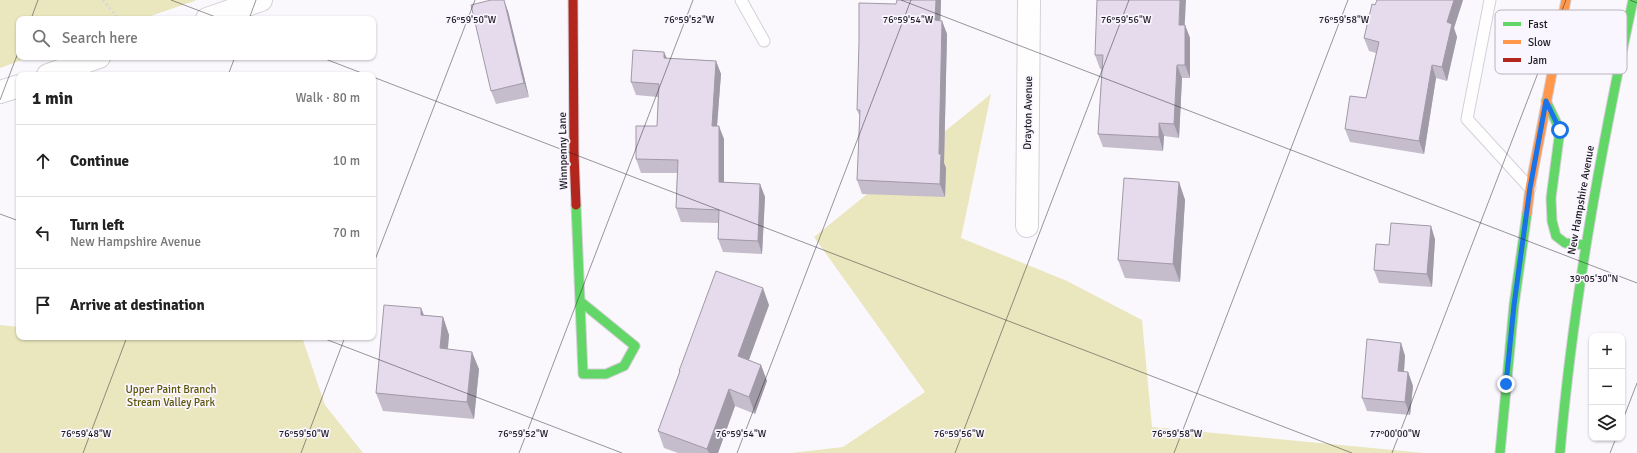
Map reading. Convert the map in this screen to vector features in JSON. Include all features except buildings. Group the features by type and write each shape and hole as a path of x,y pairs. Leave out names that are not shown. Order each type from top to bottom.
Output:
{"main road":[{"name":"Winnpenny Lane","path":"573,0 574,154 583,374 606,374 624,366 635,346 581,302"},
{"path":"1564,10 1566,0"},
{"name":"New Hampshire Avenue","path":"1627,28 1633,0"},
{"path":"1500,453 1514,305 1530,188 1551,74"},
{"name":"New Hampshire Avenue","path":"1560,453 1573,326 1607,121 1617,74"},
{"path":"1546,101 1560,130 1551,198 1552,221 1556,236 1565,243 1586,245"}],"street":[{"path":"216,16 261,0"},
{"name":"Drayton Avenue","path":"1027,226 1029,0"},
{"path":"56,72 90,60"},
{"path":"0,92 16,87"}],"lane":[{"path":"741,0 764,41"},
{"path":"1490,0 1467,119 1530,188"}],"path":[{"path":"103,0 116,16"}],"green space":[{"path":"0,0 197,0 151,16 16,16 16,60 22,60 0,68"},
{"path":"991,94 961,238 1067,281 1142,320 1152,427 1424,453 791,453 843,447 925,392 814,237"},
{"name":"Upper Paint Branch Stream Valley Park","path":"0,325 16,327 16,340 303,340 325,405 363,453 0,453"}],"traffic: fast":[{"path":"1627,29 1633,0"},
{"path":"1560,453 1572,339 1580,282 1599,169 1618,74"},
{"path":"1546,101 1560,130 1551,198 1552,221 1556,236 1565,243 1585,245"},
{"path":"576,205 583,374 606,374 624,366 635,346 581,302"},
{"path":"1500,453 1514,305 1527,213"}],"traffic: slow":[{"path":"1564,10 1566,0"},
{"path":"1527,213 1530,188 1552,74"}],"traffic: jam":[{"path":"573,0 574,154 576,205"}],"route":[{"path":"1506,384 1514,305 1530,188 1546,101 1560,130"}]}
